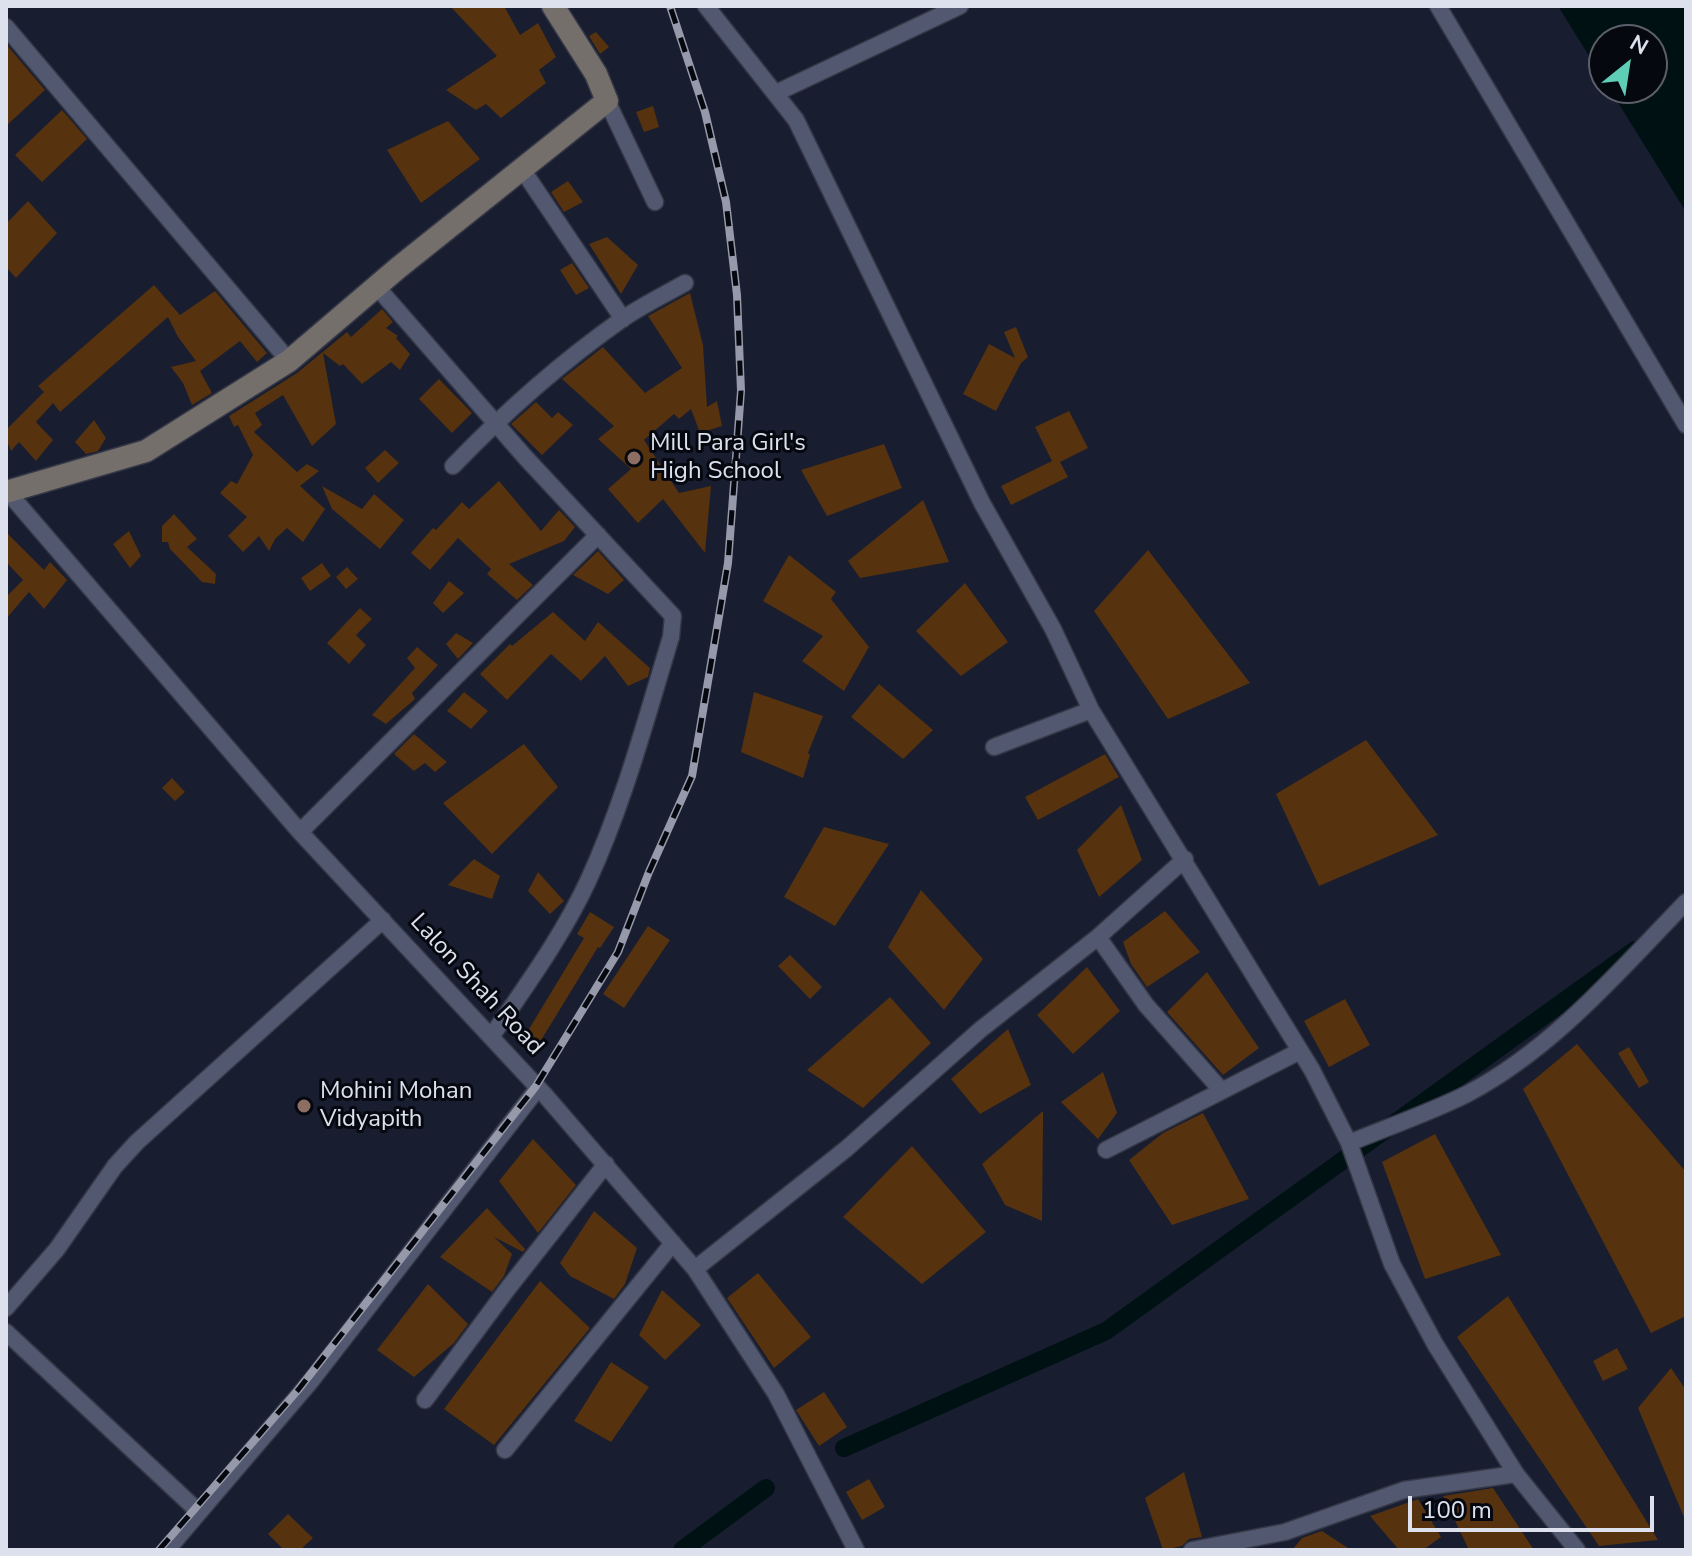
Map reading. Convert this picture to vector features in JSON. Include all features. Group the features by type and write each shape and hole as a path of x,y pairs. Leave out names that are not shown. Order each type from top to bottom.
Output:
{"street":[{"path":"553,6 596,74 655,202"},
{"path":"706,6 796,120 982,503 1053,629 1091,710 1312,1070 1349,1143 1392,1264 1435,1344 1516,1474 1577,1550"},
{"path":"776,93 960,6"},
{"path":"1438,6 1686,425"},
{"path":"6,27 289,361"},
{"path":"7,491 146,451 289,361 607,101"},
{"path":"522,169 623,319"},
{"path":"453,466 496,422 561,366 623,319 685,283"},
{"path":"377,287 673,616 674,624 616,815 587,883 549,951 491,1037"},
{"name":"Lalon Shah Road","path":"7,491 300,832 538,1088 695,1269 776,1394 856,1550"},
{"path":"300,832 598,535"},
{"path":"994,747 1091,710"},
{"path":"695,1269 846,1149 980,1030 1098,937 1185,859"},
{"path":"1349,1143 1467,1094 1534,1050 1590,1001 1686,902"},
{"path":"6,1308 57,1249 115,1166 137,1142 383,920"},
{"path":"1098,937 1146,1005 1222,1091"},
{"path":"1106,1150 1300,1051"},
{"path":"167,1550 319,1372 538,1088"},
{"path":"425,1400 606,1164"},
{"path":"505,1450 673,1243"},
{"path":"6,1332 199,1512"},
{"path":"1192,1550 1285,1532 1404,1490 1516,1474"}],"shaded area":[{"path":"1558,6 1686,6 1686,212 1619,104 1668,104 1668,24 1588,24 1588,54"}],"building":[{"path":"450,6 504,6 520,35 538,23 556,57 539,70 546,83 501,118 486,104 476,110 446,90 497,56"},
{"path":"596,32 609,47 600,54 589,36"},
{"path":"6,44 45,90 6,126"},
{"path":"653,106 659,127 644,132 636,112"},
{"path":"62,110 87,139 42,182 15,155"},
{"path":"448,121 480,159 421,203 387,150"},
{"path":"568,181 583,202 564,212 551,192"},
{"path":"28,201 57,233 16,278 6,267 6,224"},
{"path":"607,237 638,265 621,294 589,244"},
{"path":"572,263 589,288 576,295 560,270"},
{"path":"154,285 180,315 215,291 267,353 257,362 240,341 200,371 212,393 192,405 183,383 171,367 196,361 168,317 60,412 53,403 36,422 53,440 36,461 19,442 11,451 6,430 44,392 38,386"},
{"path":"690,293 703,345 707,407 717,401 722,426 700,433 691,409 679,419 674,414 644,440 679,493 711,486 705,553 663,499 638,523 608,489 631,469 598,439 614,426 562,379 603,347 645,393 682,368 648,316"},
{"path":"382,309 393,322 386,328 398,336 396,338 410,354 400,370 391,362 362,384 343,364 340,366 323,353 336,424 312,446 283,395 255,413 262,425 254,432 297,472 307,464 319,471 300,486 325,509 303,542 287,528 275,539 269,551 259,536 243,552 228,536 247,517 220,493 231,481 237,484 253,455 238,425 234,427 229,416 297,373 347,332 351,337"},
{"path":"1016,327 1028,357 1021,363 996,411 963,394 989,344 1015,358 1004,332"},
{"path":"439,379 472,413 452,433 419,399"},
{"path":"536,402 552,418 558,412 573,425 542,455 511,424"},
{"path":"1069,411 1088,448 1060,462 1068,477 1011,505 1001,486 1052,461 1035,427"},
{"path":"94,420 106,438 98,451 86,454 75,442"},
{"path":"884,444 902,488 827,516 801,470"},
{"path":"385,450 399,463 378,483 365,468"},
{"path":"499,481 541,531 559,510 575,527 564,541 509,564 533,585 517,600 487,574 491,569 458,538 430,570 411,553 462,502 469,509"},
{"path":"322,486 362,509 374,494 404,520 380,549 332,509"},
{"path":"923,500 949,562 860,578 848,561"},
{"path":"174,514 197,539 187,547 216,574 215,584 202,582 170,549 168,542 162,542 162,526"},
{"path":"129,531 141,556 130,568 113,544"},
{"path":"6,532 44,570 50,562 67,580 44,609 29,592 6,619 6,597 23,580 6,562"},
{"path":"1148,550 1250,683 1168,719 1094,611"},
{"path":"598,551 624,580 608,594 573,575"},
{"path":"789,555 836,592 831,599 869,647 844,691 802,661 823,636 763,601"},
{"path":"322,563 331,576 310,591 301,578"},
{"path":"347,567 358,579 346,589 336,577"},
{"path":"449,581 464,593 443,613 433,603"},
{"path":"965,583 1008,642 961,676 916,631"},
{"path":"360,608 372,619 356,635 366,645 349,664 327,643"},
{"path":"553,612 585,641 598,622 650,668 648,677 628,686 605,656 581,681 551,654 507,700 480,674 510,644 512,646"},
{"path":"456,633 473,643 458,659 446,644"},
{"path":"417,647 438,665 412,693 415,699 386,724 372,715 415,668 407,658"},
{"path":"879,684 933,730 903,759 851,717"},
{"path":"464,692 488,711 471,729 447,711"},
{"path":"754,692 823,716 808,753 803,778 741,752"},
{"path":"414,734 447,762 435,772 425,763 414,771 394,754"},
{"path":"1366,740 1438,835 1319,886 1276,794"},
{"path":"524,744 558,787 492,854 443,803"},
{"path":"1105,754 1119,777 1038,820 1025,797"},
{"path":"172,778 185,792 175,801 162,788"},
{"path":"1121,805 1142,860 1099,897 1077,850"},
{"path":"824,827 889,844 835,926 784,897"},
{"path":"474,859 500,876 492,899 448,885"},
{"path":"538,872 564,901 550,914 528,891"},
{"path":"921,890 983,959 944,1010 888,947"},
{"path":"1165,911 1200,952 1147,987 1131,964 1123,942"},
{"path":"590,912 614,927 598,947 540,1042 526,1034 584,938 577,934"},
{"path":"648,926 670,940 624,1008 603,994"},
{"path":"790,955 822,987 810,999 778,966"},
{"path":"1087,967 1120,1011 1073,1054 1037,1015"},
{"path":"1207,972 1259,1048 1223,1075 1167,1012"},
{"path":"890,997 931,1043 863,1108 807,1070"},
{"path":"1345,999 1370,1045 1329,1067 1304,1021"},
{"path":"1008,1029 1031,1085 980,1114 951,1079"},
{"path":"1577,1044 1686,1172 1686,1316 1651,1333 1523,1089"},
{"path":"1629,1047 1649,1082 1639,1088 1618,1053"},
{"path":"1103,1072 1117,1113 1098,1139 1061,1102"},
{"path":"1043,1111 1042,1221 1005,1205 982,1164"},
{"path":"1203,1113 1249,1199 1172,1225 1129,1160 1163,1133"},
{"path":"1435,1134 1501,1255 1425,1279 1382,1162"},
{"path":"533,1139 576,1185 538,1233 499,1181"},
{"path":"912,1146 986,1232 922,1284 843,1217"},
{"path":"487,1208 525,1249 523,1252 494,1237 512,1254 504,1276 492,1292 440,1257"},
{"path":"594,1211 637,1248 625,1284 614,1299 570,1276 560,1263"},
{"path":"758,1273 811,1337 774,1368 727,1298"},
{"path":"540,1281 590,1328 494,1445 444,1409"},
{"path":"428,1284 468,1324 454,1343 414,1377 377,1350"},
{"path":"662,1290 701,1325 665,1360 639,1335"},
{"path":"1508,1296 1658,1540 1599,1546 1457,1337"},
{"path":"1617,1348 1628,1369 1603,1381 1593,1361"},
{"path":"611,1362 649,1387 611,1442 574,1421"},
{"path":"1671,1368 1686,1390 1686,1522 1638,1408"},
{"path":"824,1392 847,1427 819,1446 796,1410"},
{"path":"1184,1472 1202,1537 1163,1550 1145,1498"},
{"path":"869,1479 885,1507 862,1520 846,1492"},
{"path":"1493,1488 1534,1550 1469,1550 1443,1496"},
{"path":"1418,1499 1441,1537 1423,1550 1399,1550 1370,1516"},
{"path":"288,1514 313,1538 300,1550 284,1550 268,1534"},
{"path":"1322,1531 1351,1550 1292,1550 1302,1538"}],"waterway":[{"path":"844,1448 1106,1331 1635,950"},
{"path":"682,1550 766,1488"}],"railway":[{"path":"159,1550 298,1390 536,1086 618,952 649,872 692,776 728,563 741,391 737,295 726,202 705,112 670,6"}],"place":[{"name":"Mill Para Girl's High School","path":"634,458"},
{"name":"Mohini Mohan Vidyapith","path":"304,1106"}]}
